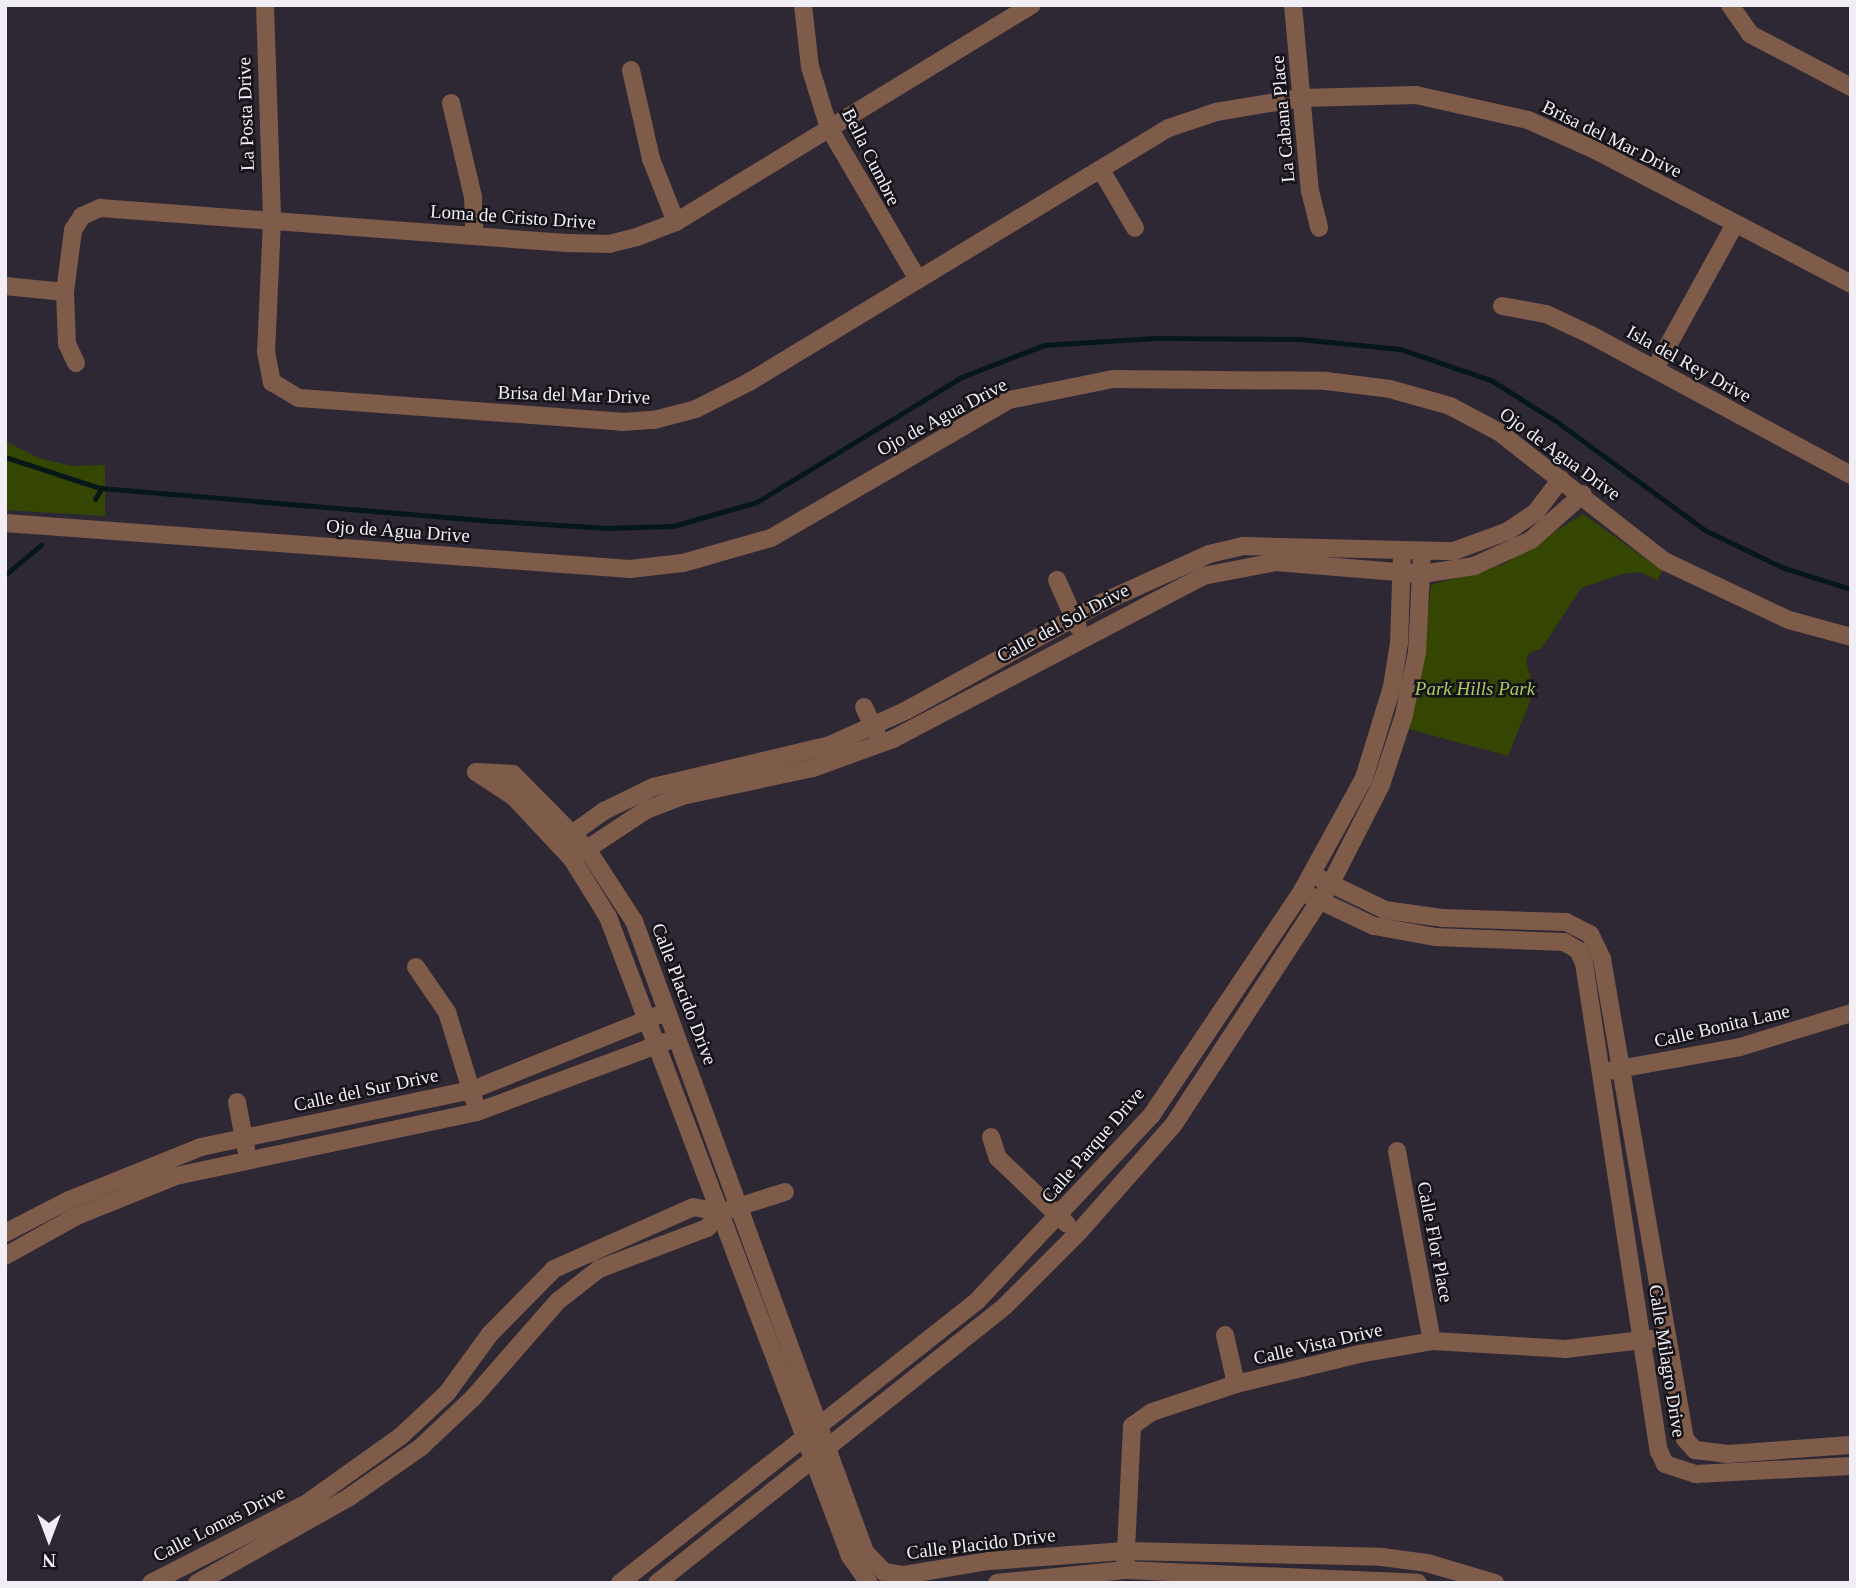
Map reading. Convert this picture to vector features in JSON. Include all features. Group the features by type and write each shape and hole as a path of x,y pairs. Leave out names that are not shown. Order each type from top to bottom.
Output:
{"street":[{"name":"La Posta Drive","path":"265,5 272,221"},
{"name":"Bella Cumbre","path":"803,5 810,67 829,128 917,278"},
{"name":"Loma de Cristo Drive","path":"76,363 67,344 65,292 73,230 82,216 100,208 609,244 676,222 1032,5"},
{"name":"La Cabana Place","path":"1293,5 1310,191 1319,228"},
{"path":"1730,5 1750,34 1851,87"},
{"path":"631,70 651,159 676,222"},
{"name":"Brisa del Mar Drive","path":"272,221 267,364 278,388 299,398 654,420 723,397 917,278 1184,121 1264,102 1301,98 1416,95 1488,108 1572,139 1851,284"},
{"path":"451,103 473,197 474,235"},
{"path":"1101,170 1135,228"},
{"path":"1655,369 1735,224"},
{"path":"5,286 65,292"},
{"name":"Isla del Rey Drive","path":"1502,306 1546,314 1655,369 1851,475"},
{"name":"Ojo de Agua Drive","path":"5,523 629,569 683,563 771,538 1009,400 1113,379 1326,381 1390,389 1450,406 1499,432 1583,494 1664,561 1789,620 1851,637"},
{"name":"Calle del Sol Drive","path":"558,844 604,811 653,787 744,773 813,768 880,744 1083,636 1203,576 1276,562 1328,556 1422,553 1478,545 1508,531 1543,505 1561,479"},
{"name":"Calle del Sol Drive","path":"572,859 646,810 744,773 830,745 872,726 1073,618 1209,554 1243,546 1328,556 1422,574 1474,566 1510,552 1547,528 1583,494"},
{"name":"Calle Parque Drive","path":"1401,688 1402,552"},
{"name":"Calle Parque Drive","path":"657,1583 957,1348 1078,1233 1174,1125 1317,901 1330,885 1372,781 1401,688 1422,574 1422,553"},
{"path":"1057,580 1083,636"},
{"path":"864,707 880,744"},
{"name":"Calle Placido Drive","path":"780,1341 722,1212 608,917 572,859 514,797 476,772 513,774 587,849 634,921 739,1206 780,1341 821,1454 850,1556 869,1583"},
{"name":"Calle Parque Drive","path":"624,1582 814,1434 977,1301 1058,1217 1151,1116 1302,891 1372,781"},
{"path":"1302,891 1317,901 1374,926 1442,938 1564,942 1578,950 1590,934 1566,922 1443,918 1373,906 1312,873"},
{"path":"1442,938 1443,918"},
{"name":"Calle Milagro Drive","path":"1590,934 1602,959 1679,1419 1690,1444 1695,1450 1728,1454 1851,1445"},
{"name":"Calle Milagro Drive","path":"1578,950 1601,1073 1642,1340 1653,1390 1659,1451 1665,1464 1676,1469"},
{"path":"416,967 447,1012 477,1112"},
{"name":"Calle del Sur Drive","path":"5,1256 73,1208 201,1147 472,1090 669,1012"},
{"name":"Calle Bonita Lane","path":"1601,1073 1740,1047 1851,1013"},
{"name":"Calle del Sur Drive","path":"5,1233 73,1208 176,1176 477,1112 678,1037"},
{"path":"1194,1053 1213,1066"},
{"path":"237,1102 248,1159"},
{"path":"991,1137 998,1158 1078,1233"},
{"name":"Calle Flor Place","path":"1397,1151 1432,1341"},
{"name":"Calle Lomas Drive","path":"197,1583 310,1511 421,1447 473,1398 558,1301 599,1269 707,1228 722,1212 785,1192"},
{"path":"1622,1203 1641,1200"},
{"name":"Calle Lomas Drive","path":"151,1583 310,1511 447,1393 495,1329 554,1269 693,1207 722,1212"},
{"path":"495,1329 516,1347"},
{"path":"943,1329 957,1348"},
{"path":"1225,1335 1236,1384"},
{"name":"Calle Vista Drive","path":"1125,1570 1132,1426 1152,1412 1236,1384 1359,1353 1432,1341 1564,1349 1665,1336"},
{"path":"1690,1444 1676,1469 1696,1474 1851,1466"},
{"name":"Calle Placido Drive","path":"821,1454 865,1552 881,1578 989,1561 1125,1551 1319,1556 1427,1563 1494,1583"},
{"path":"740,1490 752,1506"},
{"path":"1318,1576 1319,1556"},
{"name":"Calle Placido Drive","path":"997,1583 1125,1570 1318,1576 1418,1583"}],"green space":[{"path":"5,441 39,458 71,466 105,465 105,516 5,510"},
{"name":"Park Hills Park","path":"1583,514 1663,571 1657,580 1640,572 1622,574 1581,588 1542,648 1529,653 1526,661 1534,691 1508,756 1409,729 1419,688 1431,585 1504,564"}],"waterway":[{"path":"5,457 100,488 496,521 607,528 673,526 757,502 962,377 1044,345 1155,338 1300,339 1400,349 1491,380 1559,423 1705,530 1784,568 1851,589"},
{"path":"95,499 102,488"},
{"path":"5,575 41,545"}]}
